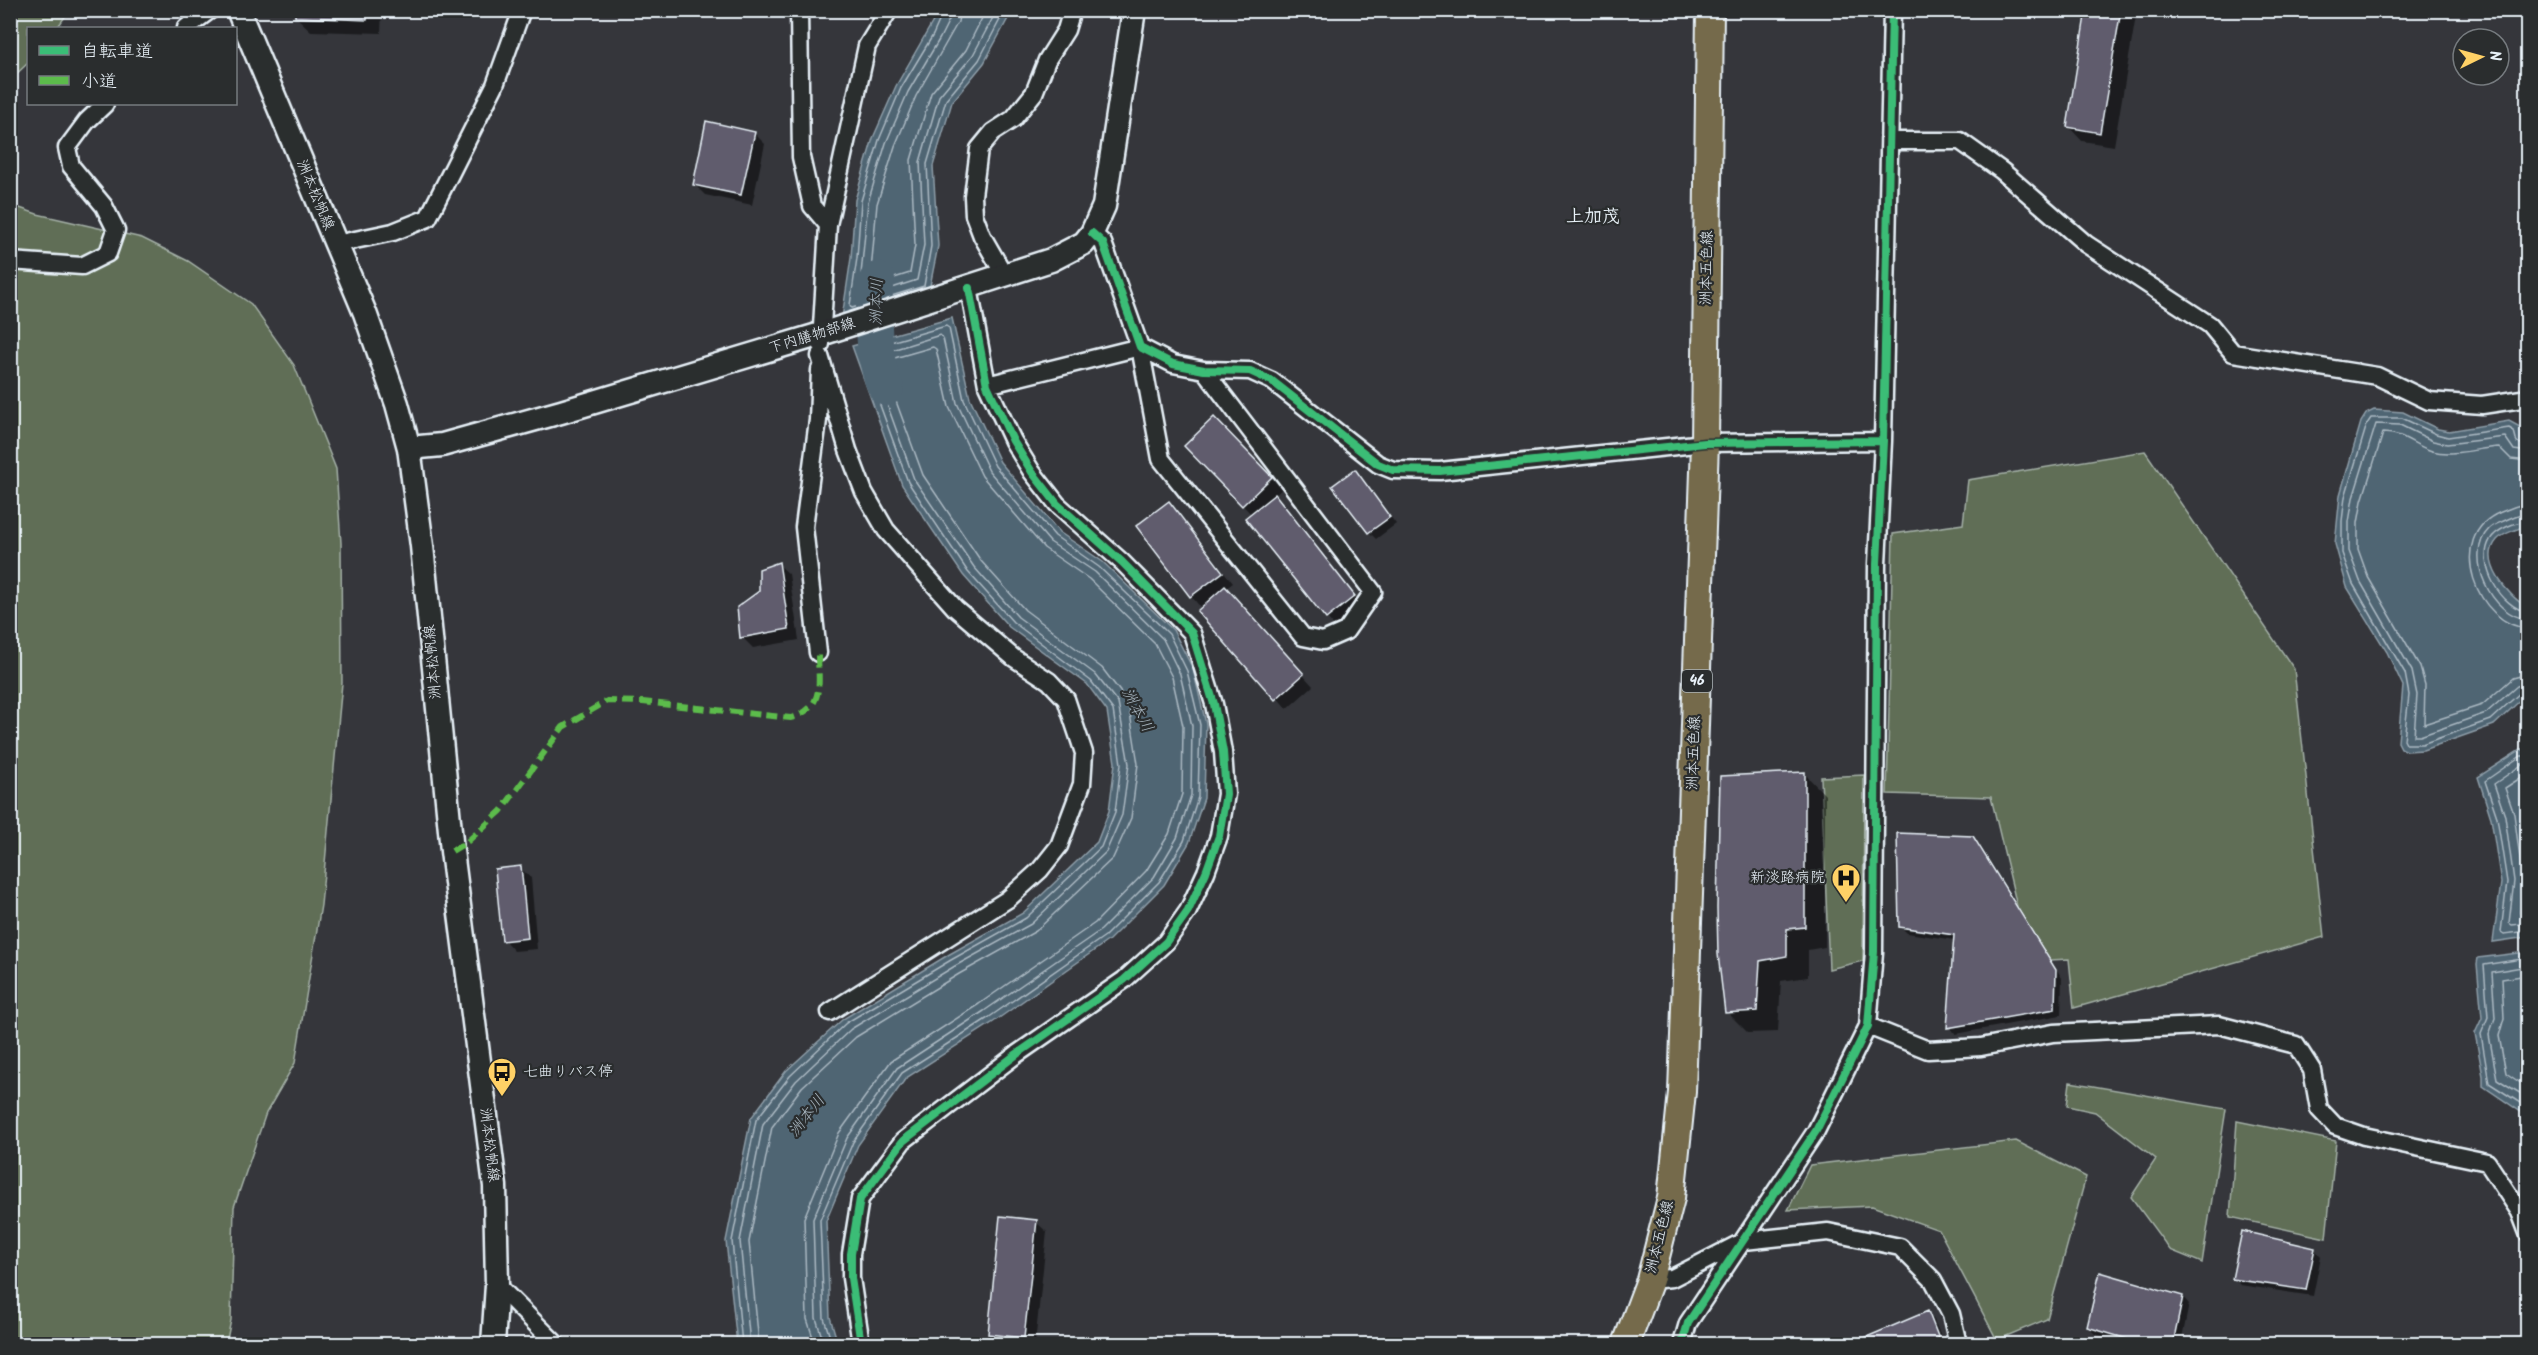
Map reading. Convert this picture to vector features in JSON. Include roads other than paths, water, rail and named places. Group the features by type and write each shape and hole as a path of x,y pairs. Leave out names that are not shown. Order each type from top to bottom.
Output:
{"main road":[{"name":"洲本松帆線","path":"238,10 382,356 408,448 422,546 452,851 495,1186 497,1285 493,1344"},
{"name":"下内膳物部線","path":"408,448 442,445 517,424 969,288 1072,251 1092,233 1104,206 1134,10"},
{"name":"洲本五色線","path":"1626,1344 1650,1280 1671,1198 1682,1092 1705,443 1710,10"}],"street":[{"path":"187,27 210,10"},
{"path":"336,244 393,232 428,218 495,85 522,10"},
{"path":"799,10 801,157 812,206 828,225"},
{"path":"818,653 804,526 818,420 820,356 832,330 828,225 867,45 889,10"},
{"path":"1005,276 982,236 974,215 973,196 979,149 993,132 1013,118 1034,93 1047,60 1066,30 1072,10"},
{"path":"1682,1344 1688,1323 1816,1131 1868,1026 1874,952 1877,564 1883,441 1892,10"},
{"path":"10,261 82,266 108,254 116,230 104,206 70,166 67,148 87,121 104,105"},
{"path":"1891,141 1960,141 2002,171 2086,244 2210,325 2233,353 2377,376 2429,401 2482,405 2528,398"},
{"path":"1092,233 1103,243 1140,347 1161,459 1303,636 1323,641 1346,631 1373,592 1204,370"},
{"path":"861,1344 851,1270 851,1254 860,1199 903,1141 1017,1054 1124,980 1166,942 1188,911 1206,872 1220,836 1226,794 1223,752 1214,704 1192,633 1122,562 1057,504 1032,472 1013,441 987,385 969,288"},
{"path":"987,385 1140,347 1173,364 1204,370 1250,371 1272,381 1378,464 1393,470 1440,471 1705,443 1883,441"},
{"path":"820,356 848,450 864,492 886,530 955,608 1014,658 1049,681 1066,699 1084,753 1082,784 1059,846 1040,870 1008,899 830,1012"},
{"path":"1868,1026 1929,1050 1981,1047 2073,1032 2219,1024 2296,1045 2312,1070 2319,1109 2334,1126 2364,1136 2487,1162 2520,1212 2528,1233"},
{"path":"1650,1280 1672,1278 1744,1241 1828,1232 1900,1247 1934,1280 1951,1314 1958,1344"},
{"path":"497,1285 556,1344"}],"water":[{"path":"939,11 1012,11 984,63 952,102 933,166 938,246 929,291 842,318 851,258 855,200 873,138 896,86"},
{"path":"952,318 970,398 1000,462 1059,532 1103,562 1173,630 1193,669 1206,724 1204,798 1189,843 1164,885 1109,940 992,1023 906,1078 858,1145 826,1221 830,1317 838,1344 737,1344 726,1241 751,1118 786,1071 843,1019 948,955 1023,913 1097,842 1109,811 1115,763 1107,711 1087,684 1009,627 963,575 902,485 852,346"},
{"path":"2374,410 2403,412 2438,429 2449,431 2509,421 2520,427 2521,439 2527,439 2527,525 2500,537 2492,549 2491,558 2498,578 2512,595 2527,607 2527,694 2494,725 2423,750 2407,751 2401,748 2398,742 2403,686 2387,652 2347,587 2335,544 2340,495 2361,422 2366,414"},
{"path":"2520,750 2528,750 2527,937 2493,942 2501,883 2491,818 2478,777"},
{"path":"2528,952 2527,1116 2483,1086 2475,1033 2482,1018 2478,958"}],"waterway":[{"name":"洲本川","path":"877,280 874,335 878,364 886,388"}],"place":[{"name":"新淡路病院","path":"1846,904"},
{"name":"七曲りバス停","path":"502,1098"}],"district":[{"name":"上加茂","path":"1593,217"}]}
